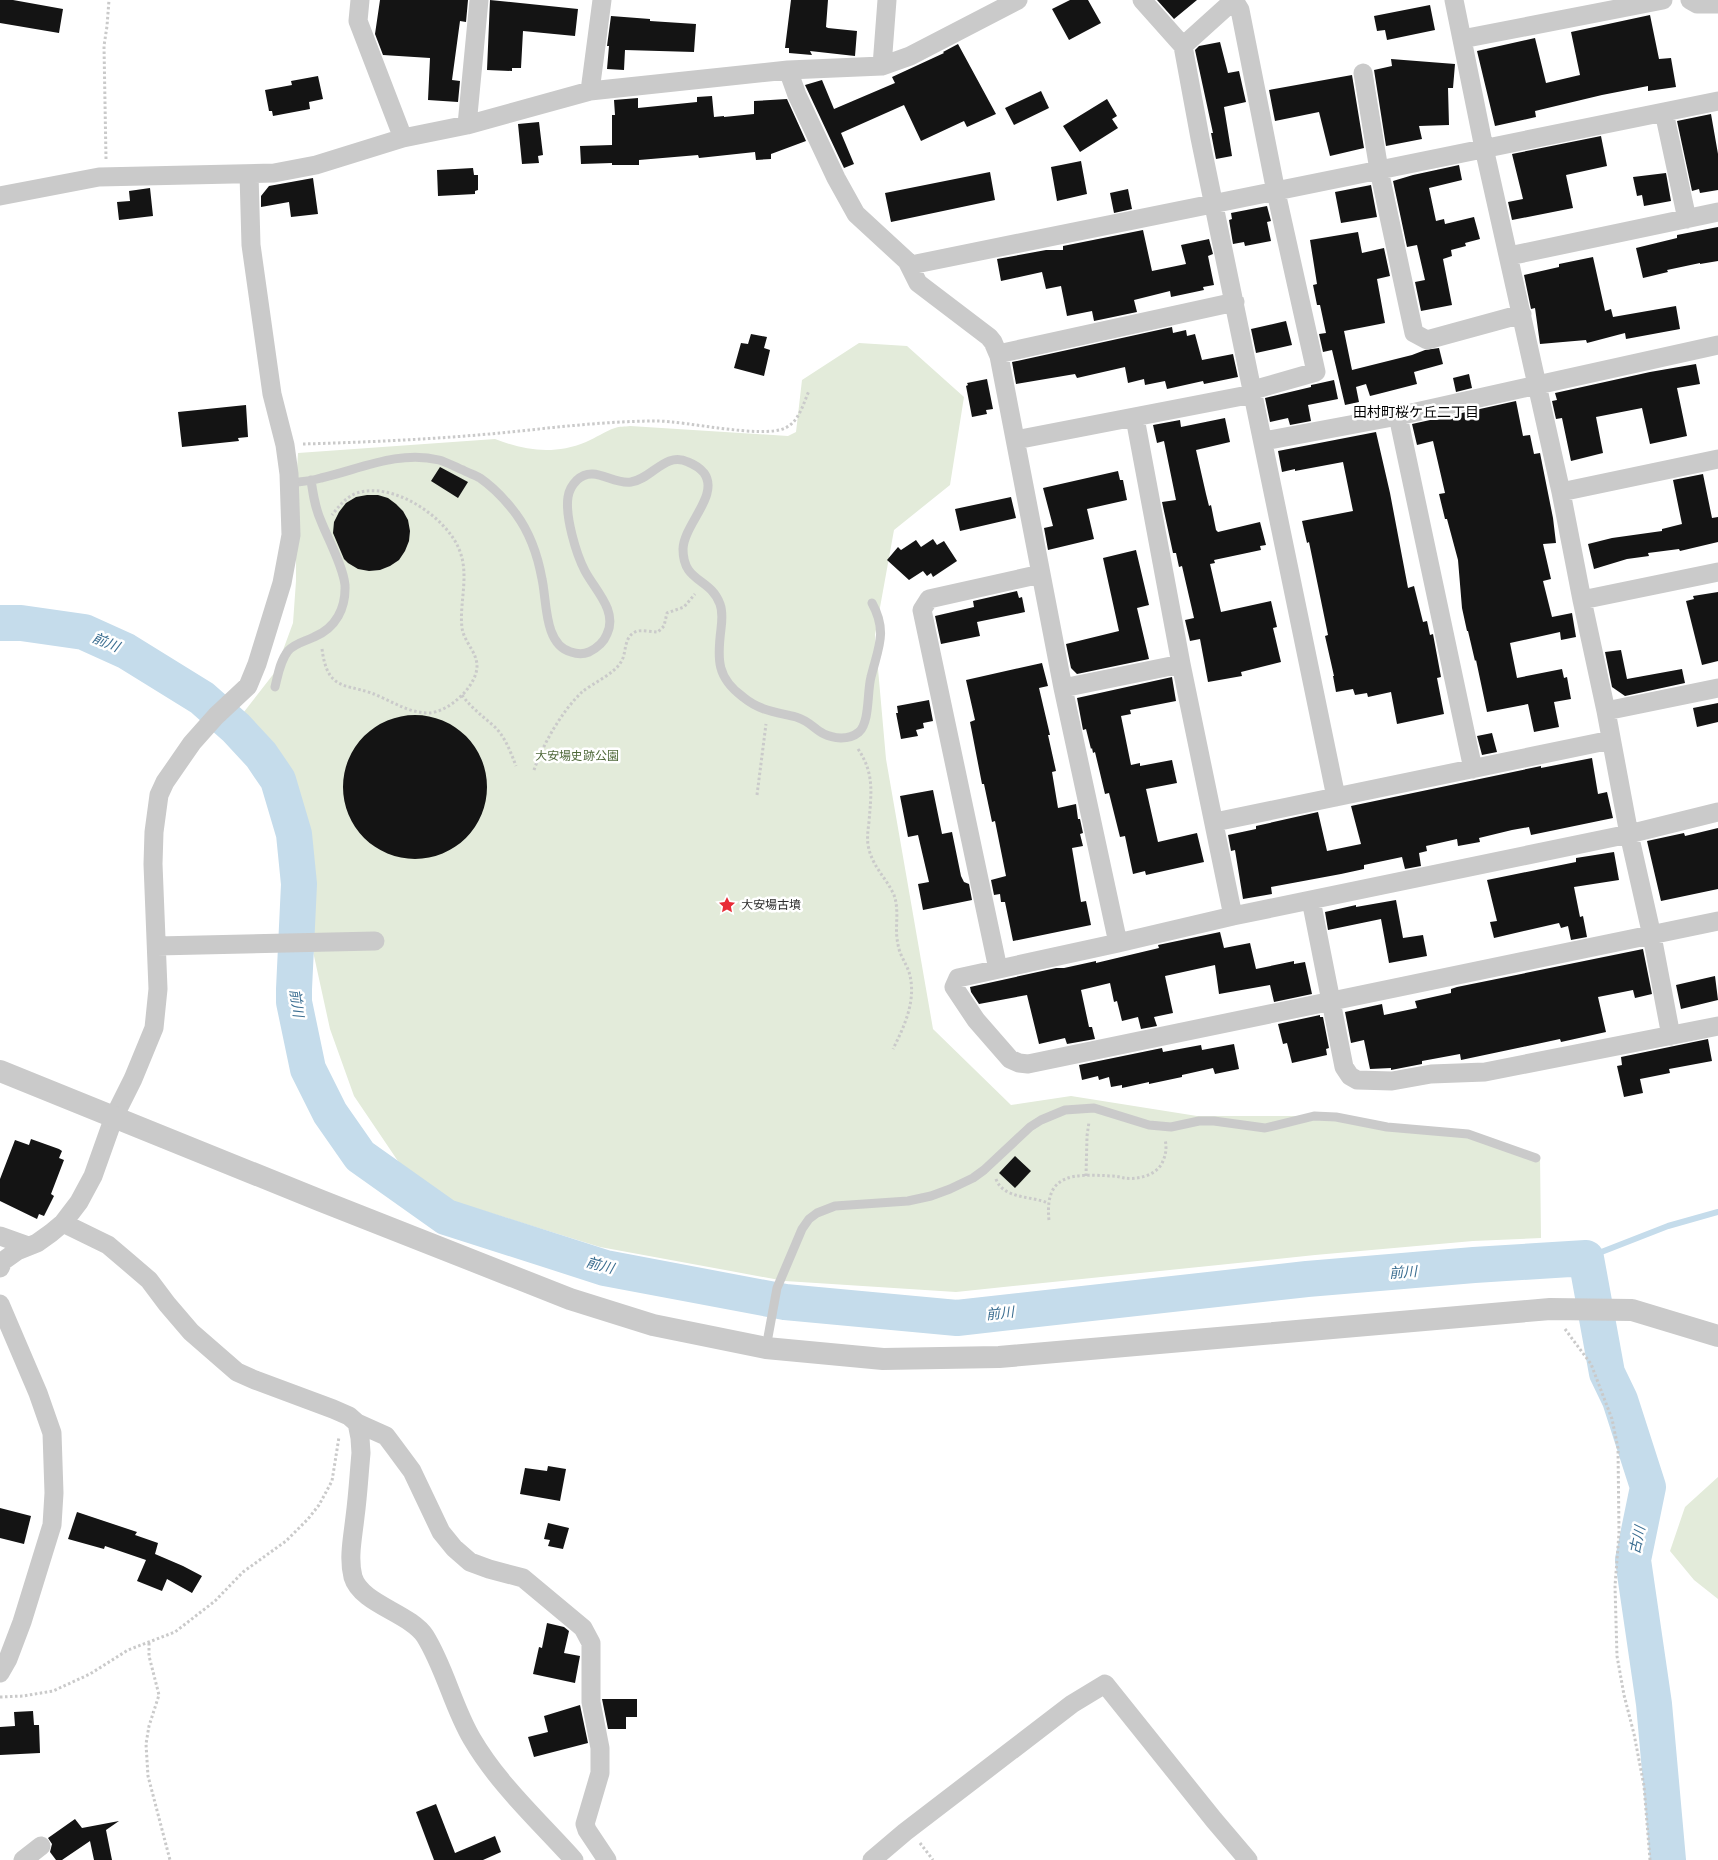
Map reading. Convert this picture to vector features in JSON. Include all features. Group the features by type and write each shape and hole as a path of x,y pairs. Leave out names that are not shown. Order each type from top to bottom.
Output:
{"street":[{"path":"360,0 358,21 403,138"},
{"path":"467,125 479,0"},
{"path":"590,92 602,0"},
{"path":"882,66 886,0"},
{"path":"1142,0 1183,46 1336,797"},
{"path":"1016,440 1135,418 1253,392 1316,372 1276,192 1240,10 1234,0 1183,46"},
{"path":"1454,0 1484,148 1561,492 1671,1036"},
{"path":"1462,39 1663,0"},
{"path":"1690,0 1697,4 1718,4"},
{"path":"0,196 106,177 274,173 316,165 403,138 467,125 590,92 788,70 882,66 910,56 1012,2"},
{"path":"788,70 828,161 856,214 911,266 918,283 989,337 998,354 1063,688 1118,943"},
{"path":"1362,72 1379,170 1414,332 1427,340 1522,314"},
{"path":"911,266 1718,101"},
{"path":"1664,112 1687,219"},
{"path":"0,1268 3,1261 17,1251 37,1242 63,1223 79,1202 93,1176 114,1117 127,1092 154,1028 158,1002 153,864 154,832 159,795 165,782 192,743 216,716 248,686 257,664 282,583 291,535 289,483 285,445 272,394 252,253 249,174"},
{"path":"1509,256 1718,212"},
{"path":"998,354 1235,302"},
{"path":"1264,441 1398,416 1718,345"},
{"path":"1398,416 1473,770"},
{"path":"1135,418 1181,664 1234,916"},
{"path":"1561,492 1718,459"},
{"path":"1582,600 1718,572"},
{"path":"998,969 922,610 929,599 1041,574"},
{"path":"1063,688 1181,664"},
{"path":"1606,711 1718,688"},
{"path":"1215,822 1611,740"},
{"path":"1718,812 1629,834 1234,916 958,978 954,987 976,1020 1010,1059 1018,1063 1028,1064 1718,921"},
{"path":"1311,900 1344,1067 1350,1076 1357,1080 1392,1080 1432,1074 1485,1072 1718,1026"},
{"path":"157,946 375,941"},
{"path":"0,1071 570,1299 653,1325 766,1348 883,1359 999,1357 1550,1309 1632,1310 1718,1336"},
{"path":"63,1223 108,1245 150,1280 167,1304 191,1332 238,1372 349,1418 386,1436 412,1471 441,1532 454,1548 470,1562 523,1578 582,1628 591,1643 591,1702 600,1748 600,1773 585,1824 607,1860"},
{"path":"0,1236 28,1246"},
{"path":"0,1304 38,1393 52,1433 54,1508 52,1525 22,1622 8,1659 0,1673"},
{"path":"349,1418 360,1438 361,1453 351,1554 354,1580 366,1594 382,1606 404,1618 424,1634 464,1724 482,1754 506,1787 574,1860"},
{"path":"872,1860 905,1832 1065,1710 1106,1684 1248,1860"},
{"path":"22,1860 41,1846"}],"lane":[{"path":"289,483 311,480 402,457 443,461 481,479 516,514 524,526 538,563 543,582 547,616 554,637 559,646 567,651 578,654 587,653 604,640 610,629 610,619 605,605 579,556 570,522 568,493 574,483 582,476 590,474 603,475 628,483 642,479 660,465 674,459 684,459 695,465 705,474 708,485 704,501 687,531 684,542 684,562 688,571 712,588 722,608 720,638 721,673 728,684 751,704 768,711 797,718 828,736 850,738 859,732 864,725 870,678 881,639 881,624 872,604"},
{"path":"275,687 280,665 286,653 293,646 321,634 336,622 342,611 344,584 337,558 316,506 311,480"},
{"path":"766,1348 777,1288 802,1229 809,1219 817,1213 835,1206 908,1201 937,1194 974,1178 1041,1120 1065,1110 1090,1108 1105,1110 1149,1125 1163,1126 1214,1121 1265,1128 1314,1116 1330,1117 1387,1127 1468,1134 1536,1158"}],"path":[{"path":"106,177 104,46 109,0"},
{"path":"285,445 396,441 613,422 660,420 755,432 774,431 794,422 809,391"},
{"path":"321,634 326,668 334,680 344,685 371,692 405,709 430,713 449,705 462,695 477,673 476,659 463,636 464,591 462,558 459,548 442,523 427,510 405,498 377,491 367,491 357,493 341,503 324,528"},
{"path":"534,770 541,750 573,702 582,692 621,664 628,638 634,632 658,632 664,626 667,613 684,607 692,599 699,580"},
{"path":"462,695 470,706 498,730 505,740 516,766"},
{"path":"757,795 768,711"},
{"path":"850,738 864,758 870,772 869,850 880,875 896,902 898,911 897,944 911,979 912,992 908,1016 893,1049"},
{"path":"1086,1176 1090,1108"},
{"path":"1049,1220 1048,1203 1051,1191 1060,1182 1072,1176 1129,1178 1154,1173 1165,1158 1166,1142 1163,1126"},
{"path":"1004,1152 1006,1157 996,1176 996,1181 1000,1187 1015,1194 1048,1203"},
{"path":"1550,1309 1591,1364 1612,1419 1618,1448 1619,1533 1615,1586 1617,1656 1644,1786 1650,1860"},
{"path":"0,1697 23,1696 53,1691 90,1674 128,1650 175,1632 215,1601 243,1572 286,1541 308,1519 319,1504 332,1481 349,1418"},
{"path":"150,1643 149,1656 158,1695 149,1726 146,1744 146,1763 170,1860"}],"green space":[{"name":"大安場史跡公園","path":"859,343 907,346 964,397 950,485 894,530 875,635 886,759 933,1029 1011,1105 1071,1096 1197,1116 1310,1116 1449,1131 1540,1156 1541,1238 1473,1241 1315,1255 956,1292 785,1281 600,1247 452,1201 404,1170 354,1096 330,1029 302,901 256,759 240,717 275,672 293,623 296,581 298,453 495,439 529,449 551,450 574,446 617,427 630,426 788,436 796,432 802,380"},
{"path":"1718,1477 1718,1599 1694,1580 1670,1551 1685,1507"}],"building":[{"path":"0,0 13,0 63,9 59,33 0,23"},
{"path":"380,0 468,0 466,22 460,21 452,80 460,81 458,102 428,100 430,58 383,55 375,34"},
{"path":"490,0 578,9 575,36 523,31 521,68 512,68 512,71 487,70"},
{"path":"791,0 828,0 826,27 857,31 855,56 810,51 812,55 789,53 789,48 785,48"},
{"path":"1070,0 1088,0 1101,23 1069,40 1052,9"},
{"path":"1157,0 1197,0 1174,19"},
{"path":"1430,5 1435,30 1387,40 1385,30 1377,31 1374,16"},
{"path":"1650,15 1659,59 1671,58 1676,87 1648,91 1648,86 1602,95 1535,111 1536,117 1495,126 1477,51 1535,38 1546,83 1580,75 1571,32"},
{"path":"611,16 696,24 694,52 625,50 624,70 607,69 609,46 607,46"},
{"path":"1220,42 1228,73 1239,71 1246,102 1224,107 1232,156 1216,159 1211,133 1213,133 1195,50 1199,46"},
{"path":"958,44 996,114 967,127 964,121 921,141 904,105 841,133 854,164 844,168 805,85 822,80 834,109 895,83 892,77 944,53"},
{"path":"1391,59 1455,64 1453,88 1448,88 1449,125 1419,126 1422,139 1386,146 1374,70 1392,66"},
{"path":"1352,75 1364,148 1330,156 1319,112 1275,121 1269,90"},
{"path":"318,76 323,99 309,102 310,109 273,116 272,111 269,111 265,90 292,85 291,81"},
{"path":"1041,91 1049,108 1014,125 1005,108"},
{"path":"712,96 714,117 754,114 754,101 787,99 806,141 771,154 771,159 756,160 755,152 699,158 698,155 639,160 639,165 612,165 612,163 581,164 580,146 612,145 612,115 615,115 614,100 638,98 638,108 697,102 697,97"},
{"path":"1107,99 1117,116 1112,119 1118,128 1080,152 1063,126"},
{"path":"1711,114 1718,154 1718,190 1700,193 1699,189 1692,191 1677,121"},
{"path":"539,122 543,155 538,156 539,163 522,164 518,124"},
{"path":"1601,136 1607,166 1566,175 1573,208 1512,220 1508,202 1523,199 1512,154"},
{"path":"1081,161 1087,194 1057,201 1051,167"},
{"path":"1459,165 1462,180 1429,188 1436,221 1444,219 1445,224 1474,217 1480,239 1465,243 1466,246 1451,250 1452,256 1443,259 1452,305 1421,311 1415,282 1425,280 1417,245 1407,247 1393,181"},
{"path":"473,168 474,175 478,175 478,190 475,191 475,194 438,196 437,170"},
{"path":"990,172 995,200 891,222 885,193"},
{"path":"1666,173 1671,201 1644,206 1642,195 1637,196 1633,177"},
{"path":"313,178 318,214 291,217 289,202 261,207 261,196 269,186"},
{"path":"1371,185 1377,217 1341,223 1335,192"},
{"path":"150,188 153,216 119,220 117,202 130,201 129,191"},
{"path":"1128,189 1132,209 1114,213 1110,193"},
{"path":"1267,206 1271,221 1267,222 1271,241 1245,246 1244,242 1233,244 1229,220 1232,219 1231,213"},
{"path":"1718,227 1718,261 1667,270 1668,272 1643,278 1636,248 1677,238 1677,235"},
{"path":"1143,230 1152,271 1186,264 1181,245 1209,239 1213,254 1208,256 1214,285 1203,287 1204,290 1171,297 1170,291 1134,300 1137,312 1094,321 1092,311 1067,316 1061,286 1046,289 1042,272 1001,281 997,259 1046,250 1063,250 1063,246"},
{"path":"1358,232 1362,253 1384,248 1390,276 1377,279 1385,323 1344,331 1352,370 1439,348 1443,364 1414,372 1417,384 1370,396 1366,384 1356,387 1359,402 1345,405 1332,350 1323,352 1319,334 1326,333 1320,305 1317,305 1313,285 1317,284 1310,240"},
{"path":"1593,257 1605,311 1611,309 1613,317 1676,306 1680,329 1626,339 1625,333 1587,343 1586,340 1540,344 1535,308 1531,309 1524,275 1559,267 1559,264"},
{"path":"1286,321 1292,345 1256,353 1251,329"},
{"path":"1172,327 1173,333 1186,330 1187,336 1195,334 1202,360 1233,354 1238,377 1204,384 1203,381 1167,389 1165,381 1145,385 1144,379 1128,383 1125,367 1077,378 1075,374 1016,384 1012,362"},
{"path":"751,334 767,337 764,348 770,350 764,376 734,368 741,343 748,344"},
{"path":"1696,364 1700,384 1677,388 1687,436 1650,444 1642,408 1596,417 1603,453 1571,461 1562,418 1556,419 1552,401 1557,400 1555,393"},
{"path":"1469,374 1472,388 1456,392 1453,378"},
{"path":"987,379 993,409 986,410 987,414 972,417 967,383"},
{"path":"1334,380 1338,399 1308,405 1311,421 1290,425 1288,418 1270,422 1265,398"},
{"path":"1516,401 1523,436 1530,435 1534,454 1540,453 1553,518 1556,543 1543,544 1551,579 1543,581 1552,617 1572,613 1576,637 1561,640 1560,632 1510,643 1517,678 1562,669 1564,678 1567,677 1571,699 1554,702 1559,727 1534,732 1528,704 1487,712 1462,608 1458,560 1439,494 1445,493 1433,441 1417,445 1412,424"},
{"path":"246,405 248,437 238,438 239,441 182,447 178,412"},
{"path":"1225,418 1230,442 1196,450 1216,530 1218,532 1260,522 1266,545 1260,546 1261,550 1214,560 1215,563 1210,564 1221,612 1271,601 1277,627 1273,628 1281,662 1241,672 1242,676 1208,682 1200,639 1190,641 1185,620 1194,618 1182,566 1179,567 1176,553 1173,553 1162,502 1176,500 1164,441 1157,443 1153,425 1180,420 1181,427"},
{"path":"1376,432 1408,588 1414,586 1423,622 1427,621 1430,635 1433,634 1441,677 1437,678 1444,714 1397,724 1391,692 1368,697 1367,693 1355,695 1353,689 1336,692 1325,636 1328,635 1309,542 1307,543 1302,521 1353,511 1343,462 1282,472 1278,451"},
{"path":"440,467 468,482 458,498 431,481"},
{"path":"1118,471 1120,480 1123,480 1127,500 1087,509 1094,539 1048,550 1044,528 1053,526 1043,488"},
{"path":"1703,474 1712,518 1718,517 1718,542 1680,551 1679,549 1648,553 1649,556 1627,559 1594,569 1588,544 1612,538 1662,531 1662,529 1682,524 1673,480"},
{"path":"378,495 388,498 396,504 408,520 410,531 409,541 399,560 380,570 358,569 348,563 344,559 333,533 334,522 346,503 356,497"},
{"path":"1011,497 1016,518 960,531 955,509"},
{"path":"933,539 937,545 944,541 957,561 933,577 931,573 927,576 923,571 909,580 887,560 898,547 901,550 916,540 921,547"},
{"path":"1136,550 1149,605 1137,608 1149,659 1077,674 1071,668 1066,644 1119,631 1103,558"},
{"path":"1017,591 1019,598 1022,597 1025,612 977,622 980,636 941,644 935,616 974,607 973,601"},
{"path":"1718,592 1718,661 1702,665 1686,601 1694,599 1693,596"},
{"path":"1621,650 1627,679 1682,669 1685,683 1625,696 1612,687 1605,652"},
{"path":"1042,663 1048,686 1039,688 1056,771 1052,772 1058,808 1076,804 1078,819 1080,819 1083,833 1080,834 1083,846 1072,848 1081,902 1086,901 1091,925 1013,941 1005,902 1001,902 1000,894 994,895 991,880 1006,876 995,821 992,822 984,784 982,784 970,722 975,720 966,680"},
{"path":"1172,677 1176,701 1130,710 1131,714 1121,716 1131,765 1140,763 1140,766 1172,760 1177,783 1146,789 1158,842 1197,833 1204,862 1146,875 1145,871 1133,874 1125,836 1120,837 1109,793 1105,794 1095,752 1093,753 1091,749 1086,729 1083,730 1077,698"},
{"path":"929,700 933,721 923,723 924,728 916,730 918,736 901,739 896,713 898,713 897,706"},
{"path":"1718,703 1718,722 1697,727 1693,708"},
{"path":"415,715 443,720 466,736 482,759 487,787 482,815 466,838 443,854 415,859 387,854 364,838 348,815 343,787 348,759 364,736 387,720"},
{"path":"1492,733 1497,752 1482,755 1477,736"},
{"path":"1592,758 1598,794 1607,792 1613,818 1531,835 1529,827 1512,830 1479,838 1480,842 1458,846 1457,839 1426,846 1427,851 1419,853 1421,866 1405,869 1402,857 1364,865 1364,869 1271,887 1272,894 1243,899 1235,850 1231,851 1228,835 1256,829 1256,826 1318,812 1327,851 1361,844 1351,806 1541,766 1541,768"},
{"path":"933,790 942,834 952,832 961,876 964,882 969,884 972,900 923,910 918,884 929,882 918,835 908,837 900,796"},
{"path":"1718,828 1718,889 1661,901 1647,841 1684,833 1685,836"},
{"path":"1614,852 1619,880 1574,887 1580,917 1583,916 1587,937 1571,940 1568,926 1561,928 1559,923 1494,938 1490,922 1497,921 1487,880 1576,862 1576,858"},
{"path":"1396,900 1403,938 1423,935 1427,956 1389,963 1381,919 1328,930 1325,912 1356,905 1356,907"},
{"path":"1220,932 1224,948 1250,943 1256,969 1294,961 1294,964 1305,962 1312,994 1274,1002 1270,985 1219,994 1215,965 1165,976 1173,1013 1154,1017 1157,1026 1141,1029 1138,1017 1122,1021 1117,1001 1114,1002 1110,983 1081,990 1089,1027 1092,1027 1095,1039 1067,1044 1065,1038 1039,1044 1027,995 979,1004 971,992 970,987 1056,968 1096,961 1096,963 1159,948 1158,945"},
{"path":"1643,949 1652,994 1635,998 1633,990 1598,997 1606,1032 1561,1042 1560,1039 1461,1060 1460,1054 1422,1061 1422,1064 1391,1070 1391,1068 1370,1069 1364,1040 1351,1043 1345,1012 1382,1004 1384,1015 1417,1008 1415,1001 1451,993 1451,989 1457,987"},
{"path":"1715,976 1718,1000 1681,1009 1676,985"},
{"path":"1320,1015 1320,1017 1323,1017 1329,1048 1326,1049 1327,1055 1292,1063 1287,1043 1283,1044 1278,1024"},
{"path":"1708,1039 1712,1061 1669,1069 1670,1073 1640,1079 1643,1093 1624,1097 1617,1066 1622,1065 1621,1057"},
{"path":"1234,1044 1239,1069 1215,1074 1213,1068 1182,1075 1182,1077 1122,1088 1122,1085 1111,1087 1109,1077 1099,1080 1098,1076 1082,1080 1079,1065 1162,1048 1163,1052 1201,1045 1202,1050"},
{"path":"31,1139 59,1149 62,1151 59,1158 64,1160 51,1194 54,1196 44,1216 39,1214 37,1219 0,1201 0,1179 15,1140 29,1145"},
{"path":"1015,1156 1031,1171 1015,1188 999,1173"},
{"path":"548,1466 566,1469 560,1501 520,1494 525,1468 547,1471"},
{"path":"0,1508 31,1516 24,1544 0,1538"},
{"path":"77,1512 137,1532 135,1535 158,1543 155,1554 202,1576 192,1593 167,1579 162,1591 137,1581 146,1560 105,1546 104,1549 68,1539"},
{"path":"548,1523 569,1528 563,1549 548,1546 550,1540 544,1539"},
{"path":"547,1623 564,1627 569,1631 564,1653 580,1656 575,1683 533,1674 539,1647 542,1648"},
{"path":"602,1699 637,1699 637,1717 626,1717 626,1729 608,1729"},
{"path":"580,1705 588,1743 534,1757 528,1737 548,1732 544,1716"},
{"path":"33,1711 34,1725 39,1725 40,1753 0,1755 0,1727 15,1726 14,1712"},
{"path":"436,1804 455,1853 495,1836 501,1852 483,1860 434,1860 416,1812"},
{"path":"75,1819 82,1828 119,1821 106,1830 112,1860 94,1860 90,1841 62,1860 56,1860 50,1852 52,1844 48,1838"}],"waterway":[{"name":"前川","path":"0,623 21,623 84,632 126,651 202,698 236,728 261,755 278,780 294,834 299,884 294,1002 308,1069 330,1113 360,1156 446,1217 605,1268 785,1302 957,1318 1307,1279 1586,1258 1607,1373 1620,1400 1648,1487 1633,1560 1654,1704 1668,1860"},
{"path":"1586,1258 1668,1226 1718,1212"}],"place":[{"name":"大安場古墳","path":"727,905"}],"district":[{"name":"田村町桜ケ丘二丁目","path":"1416,412"}],"water label":[{"name":"古川","path":"1637,1540"}]}
